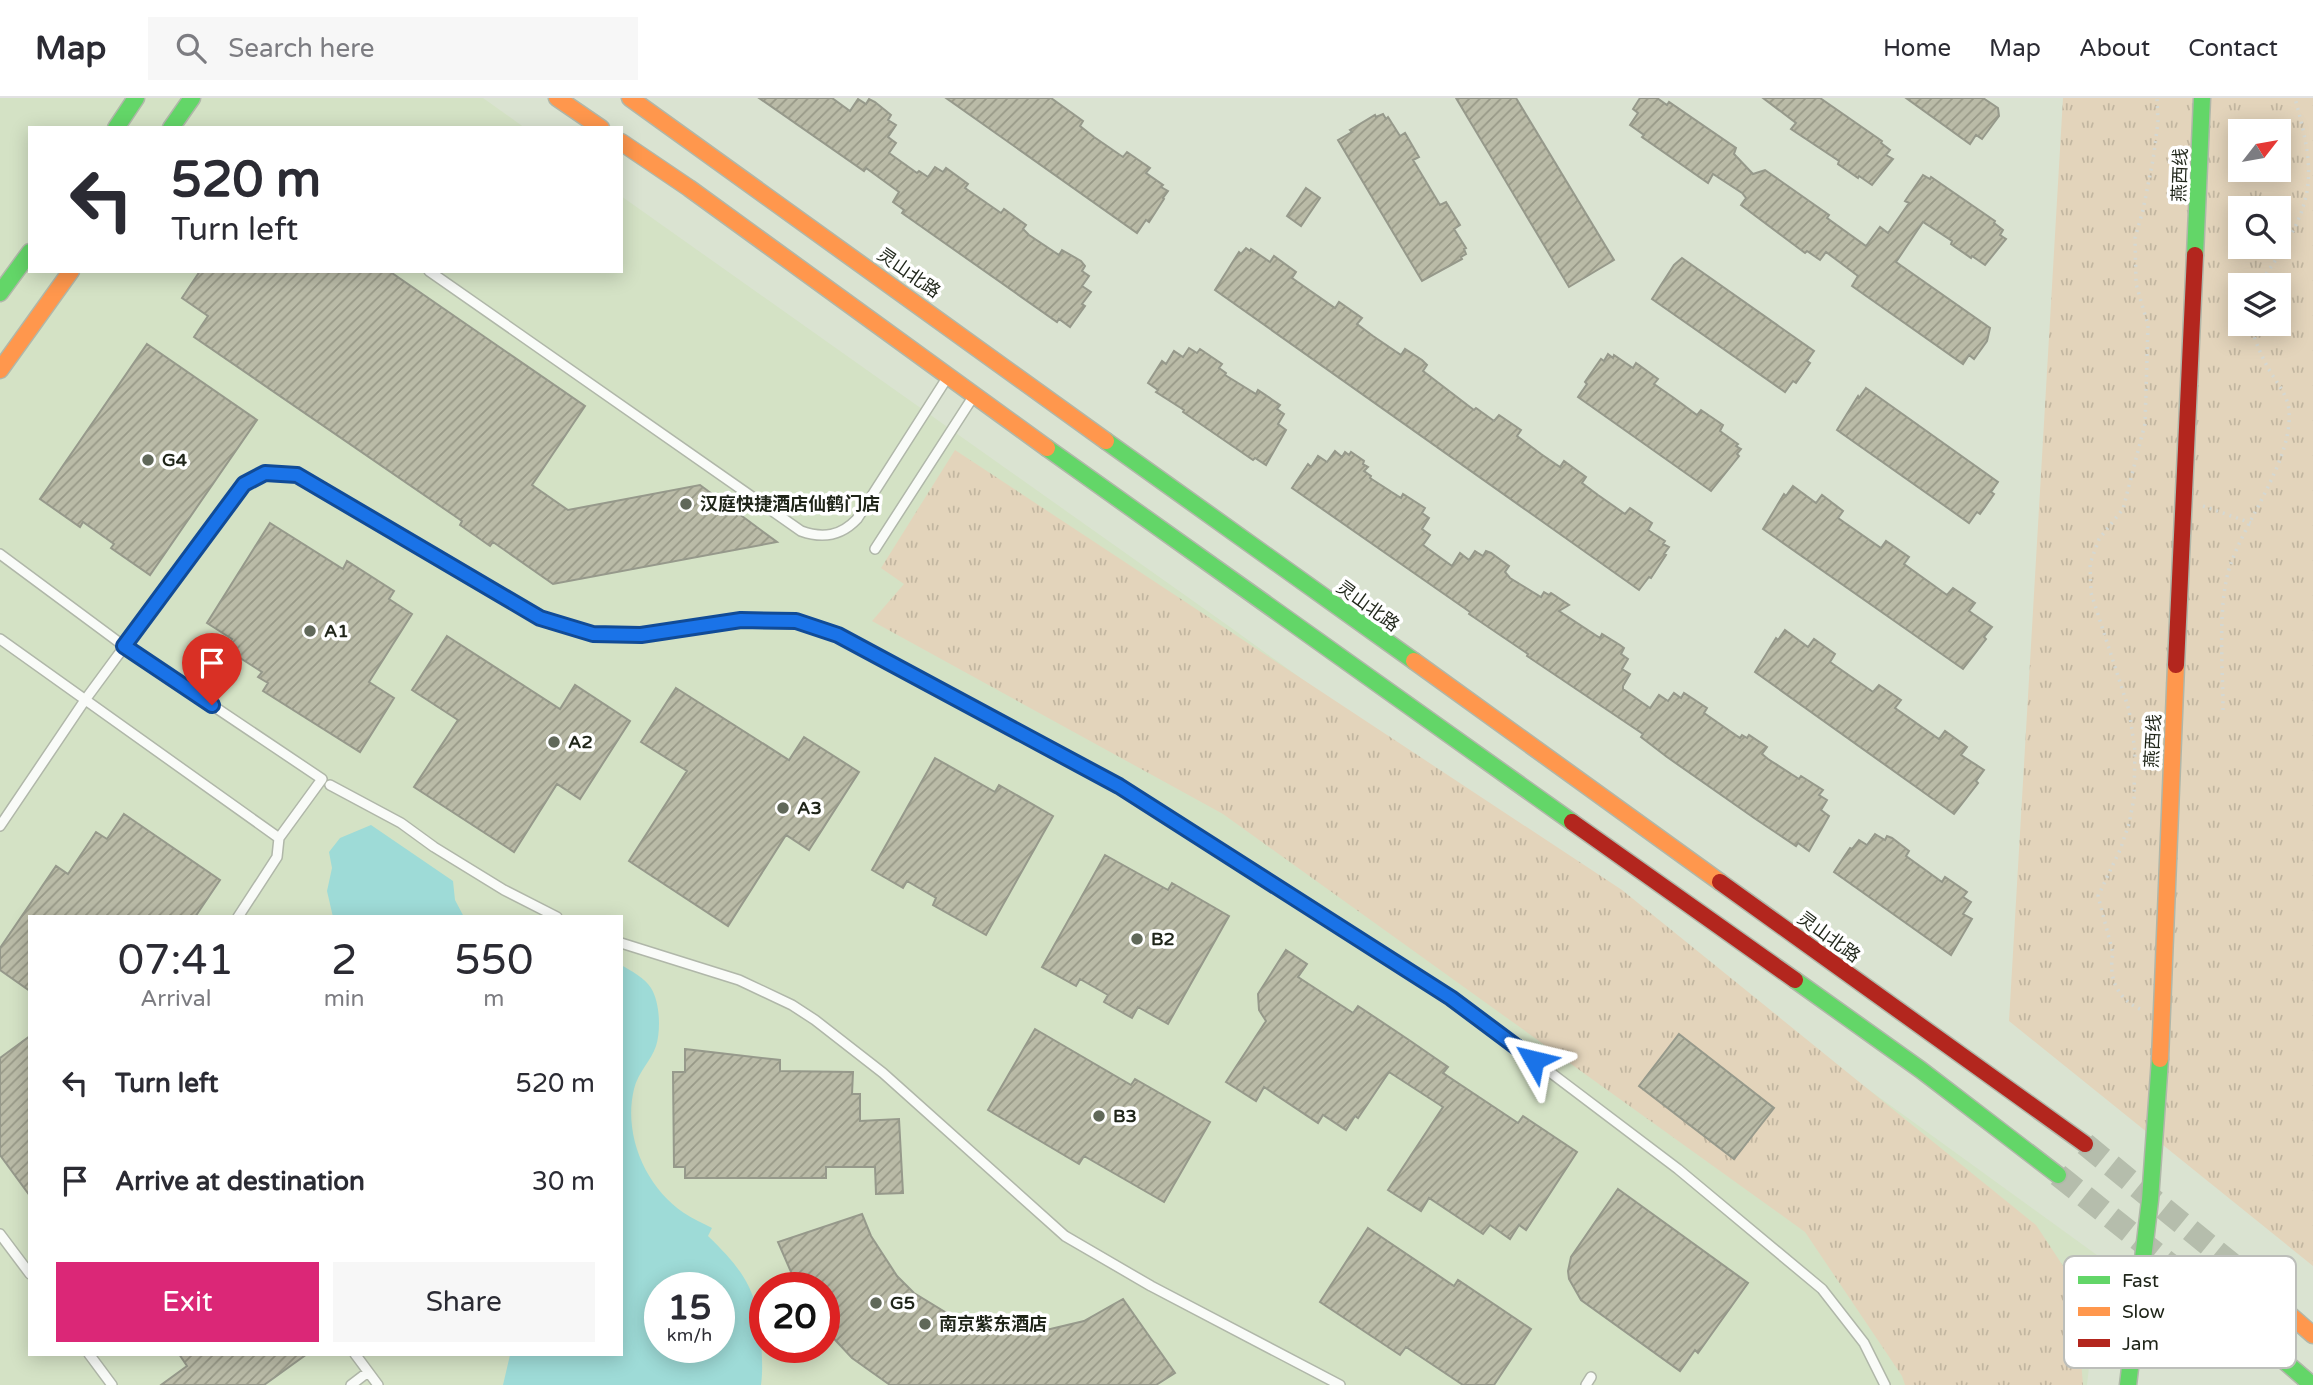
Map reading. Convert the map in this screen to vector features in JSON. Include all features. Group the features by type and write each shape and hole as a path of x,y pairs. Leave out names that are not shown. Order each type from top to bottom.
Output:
{"street":[{"path":"117,126 136,98"},
{"path":"172,126 192,98"},
{"path":"557,98 598,126"},
{"name":"灵山北路","path":"630,98 2085,1144"},
{"name":"燕西线","path":"2144,1256 2161,1079 2160,1014 2186,500 2202,98"},
{"path":"623,143 1921,1070 2058,1175"},
{"path":"0,293 28,255"},
{"path":"0,370 70,273"},
{"path":"2296,1320 2313,1335"},
{"path":"2292,1368 2312,1385"}],"lane":[{"path":"432,273 800,531 810,535 832,535 858,519 948,377"},
{"path":"875,549 974,396"},
{"path":"0,826 85,700 244,484 265,473 297,475 540,618 593,634 641,635 741,620 796,621 838,635 1119,786 1451,998 1678,1169 1822,1289 1864,1343 1885,1385"},
{"path":"0,554 124,646 322,779 279,838 277,857 239,915"},
{"path":"0,639 279,838"},
{"path":"330,785 401,823 492,884 553,915"},
{"path":"623,944 739,980 792,1005 883,1073 1065,1236 1151,1286 1340,1385"},
{"path":"0,1234 28,1271"},
{"path":"90,1356 112,1385"},
{"path":"356,1356 378,1385"},
{"path":"351,1385 368,1372"}],"path":[{"path":"2157,98 2158,122 2152,171 2135,238 2136,284 2148,325 2146,424 2123,509 2099,539 2090,564 2091,593 2129,710 2136,761 2129,824 2098,896 2113,953 2112,972 2118,991 2134,1006 2160,1014"},
{"path":"2266,273 2295,228 2308,184 2306,142 2295,98"},
{"path":"2223,710 2224,610 2230,566 2273,476 2287,436 2289,411 2283,391 2267,366 2255,336"},
{"path":"2186,500 2251,523"}],"shaded area":[{"path":"0,98 483,98 522,126 28,126 28,273 623,273 623,197 1230,627 2098,1256 2064,1256 2064,1368 2089,1368 2087,1385 0,1385"}],"green space":[{"path":"2063,98 2313,98 2313,1266 2009,1021"},
{"path":"955,450 1622,890 2036,1225 2064,1267 2064,1368 2082,1368 2083,1385 1905,1385 1902,1376 1805,1232 1223,814 872,621 904,584 881,568"}],"water":[{"path":"371,825 453,881 455,900 463,915 333,915 327,891 332,868 329,852 340,838"},
{"path":"623,966 649,985 659,1017 656,1046 636,1083 631,1106 640,1158 658,1189 670,1202 687,1215 712,1228 708,1236 731,1260 746,1282 749,1288 749,1363 762,1363 761,1385 503,1385 510,1356 623,1356"}],"building":[{"path":"759,98 832,98 850,111 858,99 866,104 869,99 875,102 891,115 888,120 896,125 888,137 896,143 889,153 917,173 919,171 928,177 935,167 943,172 946,168 968,184 965,188 1001,213 1004,209 1026,225 1023,229 1029,235 1059,255 1062,250 1081,261 1085,266 1082,271 1089,276 1082,286 1091,292 1082,304 1085,306 1070,327 1059,319 1057,322 902,213 904,210 893,202 899,192"},
{"path":"946,98 1051,98 1083,121 1080,126 1094,137 1123,157 1127,152 1150,168 1146,173 1168,191 1149,222 1146,220 1137,233"},
{"path":"1456,98 1516,98 1614,260 1569,287"},
{"path":"1640,98 1657,98 1667,105 1669,102 1736,148 1734,154 1753,174 1765,170 1829,215 1827,218 1866,246 1880,227 1888,233 1909,203 1905,201 1923,175 1930,179 1931,177 1995,221 2003,230 2000,235 2006,239 1985,265 1972,256 1971,258 1951,244 1952,241 1923,222 1896,262 1990,328 1987,341 1974,359 1969,355 1963,364 1852,286 1858,276 1826,252 1820,260 1807,251 1805,253 1741,205 1746,198 1742,193 1713,174 1708,183 1642,137 1644,135 1630,125 1638,113 1633,109"},
{"path":"1763,98 1820,98 1882,141 1890,150 1886,155 1893,159 1872,185 1859,176 1858,178 1838,164 1839,161 1791,129 1796,123"},
{"path":"1906,98 1983,98 1998,108 1999,116 1982,139 1976,135 1970,144"},
{"path":"1383,114 1386,119 1388,117 1400,136 1405,133 1419,157 1413,160 1440,205 1446,202 1460,225 1454,229 1466,248 1462,259 1422,281 1338,140 1375,115 1376,117"},
{"path":"1306,188 1320,198 1301,226 1287,216"},
{"path":"1246,248 1270,262 1274,256 1296,272 1292,278 1335,308 1339,302 1362,318 1357,324 1373,336 1401,355 1405,349 1422,360 1427,365 1423,371 1474,410 1476,408 1494,421 1499,415 1521,430 1517,436 1541,454 1560,467 1564,461 1586,477 1582,483 1598,495 1625,514 1630,508 1652,523 1648,530 1665,541 1663,544 1669,547 1651,578 1649,577 1639,590 1215,290 1239,252 1241,254"},
{"path":"1682,258 1814,351 1807,361 1810,363 1796,383 1793,381 1785,392 1652,299 1674,265"},
{"path":"199,273 392,273 585,406 532,485 568,510 700,485 777,542 553,584 493,542 490,546 460,525 462,521 194,337 208,316 182,298"},
{"name":"G4","path":"147,344 257,420 150,575 111,548 114,544 83,522 80,527 40,499"},
{"path":"1189,348 1197,353 1200,349 1222,364 1219,368 1225,375 1256,394 1258,390 1280,405 1277,409 1284,414 1278,424 1286,430 1266,465 1255,458 1253,460 1183,412 1184,410 1156,392 1158,390 1148,383 1162,361 1166,364 1174,351 1183,357"},
{"path":"1608,354 1633,368 1636,363 1658,379 1654,384 1697,415 1701,410 1723,425 1720,431 1738,444 1736,446 1741,449 1737,454 1739,456 1711,491 1578,397 1601,359 1604,361"},
{"path":"1866,388 1998,482 1991,492 1994,494 1980,514 1977,512 1969,523 1837,430"},
{"path":"1335,451 1342,457 1345,452 1349,455 1351,452 1364,461 1363,464 1368,467 1364,471 1370,478 1401,498 1403,494 1425,508 1422,513 1429,518 1422,529 1430,535 1423,545 1452,566 1460,553 1469,560 1475,551 1483,556 1486,551 1491,553 1509,566 1505,572 1510,578 1541,597 1544,592 1549,595 1551,593 1569,605 1559,611 1600,638 1602,634 1624,648 1621,654 1628,659 1622,669 1630,674 1623,689 1650,708 1659,695 1668,701 1674,693 1681,698 1684,693 1707,708 1704,713 1740,738 1742,735 1747,738 1749,735 1767,747 1762,754 1768,759 1799,779 1801,776 1823,790 1819,795 1827,800 1821,810 1829,816 1809,851 1798,843 1796,846 1667,757 1641,737 1643,734 1527,656 1528,654 1469,614 1470,612 1292,488 1308,464 1311,467 1318,456 1327,462"},
{"path":"1793,486 1816,503 1822,495 1843,511 1838,518 1881,548 1886,541 1909,557 1904,564 1947,595 1953,588 1975,603 1969,611 1992,627 1963,669 1763,529 1784,494 1786,496"},
{"name":"A1","path":"270,523 343,569 347,561 394,591 389,599 412,614 369,682 394,698 360,752 263,691 268,683 258,677 262,672 226,649 232,639 207,623"},
{"path":"1785,630 1808,647 1814,639 1835,654 1830,662 1873,692 1879,685 1901,700 1895,708 1939,739 1945,731 1967,747 1961,755 1984,770 1976,781 1978,783 1954,814 1755,672 1776,638 1778,640"},
{"name":"A2","path":"447,636 560,709 575,685 630,721 580,799 557,784 514,852 414,787 458,720 412,690"},
{"name":"A3","path":"676,688 789,760 804,737 859,772 809,850 786,835 728,926 629,861 687,771 641,742"},
{"path":"935,758 995,792 999,785 1053,816 986,935 933,905 936,898 907,881 903,888 872,870"},
{"path":"124,814 220,880 196,915 28,915 28,990 0,970 0,948 56,866 68,874 96,832 107,839"},
{"path":"1875,834 1885,840 1887,836 1892,838 1909,851 1906,856 1942,882 1945,877 1967,892 1963,897 1971,902 1963,914 1972,919 1951,955 1834,872 1850,848 1859,840 1867,845"},
{"name":"B2","path":"1105,855 1168,890 1172,883 1229,916 1168,1024 1138,1007 1132,1018 1104,1002 1108,995 1080,979 1076,986 1042,967"},
{"path":"1286,950 1307,964 1298,977 1353,1013 1358,1006 1448,1067 1443,1073 1518,1123 1523,1116 1577,1152 1526,1230 1519,1225 1510,1239 1490,1225 1483,1234 1429,1198 1421,1211 1388,1190 1443,1107 1389,1072 1358,1118 1355,1116 1346,1130 1323,1115 1318,1123 1264,1087 1256,1101 1226,1082 1266,1021 1259,1010 1258,994"},
{"name":"B3","path":"1035,1029 1131,1085 1135,1079 1210,1122 1164,1202 1084,1156 1079,1164 988,1110"},
{"path":"1679,1034 1774,1108 1734,1159 1639,1086"},
{"path":"28,1037 28,1193 0,1155 0,1058"},
{"path":"685,1049 780,1060 780,1071 853,1072 852,1094 860,1094 860,1121 899,1119 903,1193 876,1194 875,1167 826,1167 826,1178 685,1178 685,1167 674,1167 673,1072 685,1072"},
{"path":"1618,1189 1748,1283 1698,1353 1695,1350 1680,1371 1581,1300 1569,1279 1571,1257"},
{"name":"G5","path":"862,1214 871,1236 897,1276 914,1293 955,1318 998,1331 1042,1331 1084,1321 1123,1299 1175,1373 1156,1385 890,1385 852,1358 840,1345 840,1272 791,1272 778,1242"},
{"path":"1368,1228 1454,1286 1458,1280 1531,1329 1494,1385 1463,1385 1406,1347 1400,1355 1320,1302"},
{"path":"180,1356 304,1356 264,1385 161,1385 187,1366"}],"tunnel":[{"path":"2085,1144 2222,1256"},
{"path":"2058,1175 2159,1256"}],"traffic: fast":[{"path":"117,126 136,98"},
{"path":"172,126 192,98"},
{"path":"2195,255 2202,98"},
{"path":"0,293 28,255"},
{"path":"1106,441 1414,661"},
{"path":"1047,448 1572,822"},
{"path":"1795,980 1921,1070 2058,1175"},
{"path":"2143,1256 2160,1059"},
{"path":"2128,1385 2130,1368"},
{"path":"2292,1368 2312,1385"}],"traffic: slow":[{"path":"557,98 598,126"},
{"path":"630,98 1106,441"},
{"path":"623,143 689,188 1047,448"},
{"path":"0,370 70,273"},
{"path":"1414,661 1720,882"},
{"path":"2160,1059 2176,665"},
{"path":"2296,1320 2313,1335"}],"traffic: jam":[{"path":"2176,665 2195,255"},
{"path":"1572,822 1795,980"},
{"path":"1720,882 2085,1144"}],"place":[{"name":"G4","path":"148,460"},
{"name":"汉庭快捷酒店仙鹤门店","path":"686,504"},
{"name":"A1","path":"310,631"},
{"name":"A2","path":"554,742"},
{"name":"A3","path":"783,808"},
{"name":"B2","path":"1137,939"},
{"name":"B3","path":"1099,1116"},
{"name":"G5","path":"876,1303"},
{"name":"南京紫东酒店","path":"925,1324"}],"route":[{"path":"212,705 124,646 244,484 265,473 297,475 540,618 593,634 641,635 741,620 796,621 838,635 1119,786 1451,998 1534,1060"}]}
